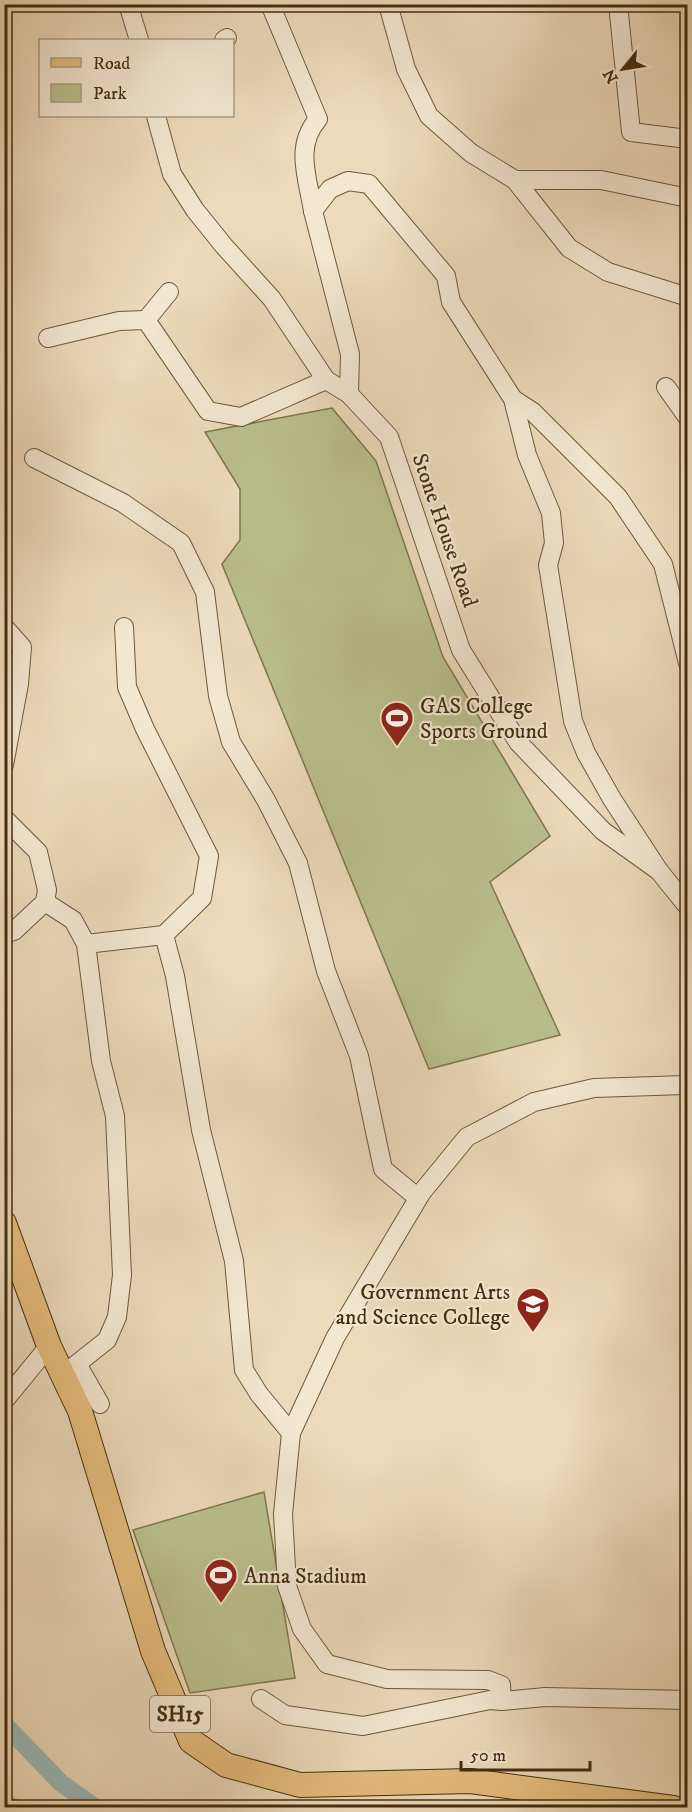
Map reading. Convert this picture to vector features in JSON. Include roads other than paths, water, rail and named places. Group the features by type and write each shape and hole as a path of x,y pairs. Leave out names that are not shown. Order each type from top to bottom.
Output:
{"main road":[{"name":"SH15","path":"4,1223 49,1346 70,1370 80,1411 153,1652 191,1742 226,1765 300,1785 470,1781 673,1808"}],"street":[{"path":"128,4 139,39"},
{"path":"270,4 318,119 307,132 303,148 313,211 350,354 349,394"},
{"path":"388,4 406,69 429,116 471,153 515,180 569,248 608,272 687,297"},
{"path":"618,4 631,132 687,139"},
{"path":"146,321 208,411 241,417 326,380 272,298 195,210 172,174 157,117"},
{"path":"515,180 601,180 687,198"},
{"path":"313,211 330,189 348,181 369,184 446,276 451,302 513,399 527,455 551,513 554,543 548,565 573,721 586,753 612,799 659,871"},
{"path":"146,321 168,292"},
{"path":"48,338 119,321 146,321"},
{"name":"Stone House Road","path":"326,380 349,394 389,437 461,650 518,742 603,831 659,871 687,907"},
{"path":"666,387 687,418"},
{"path":"513,399 533,412 618,496 663,564 687,663"},
{"path":"34,458 123,503 181,543 206,592 218,696 231,742 266,800 297,863 326,971 359,1056 383,1169 418,1198"},
{"path":"4,627 22,647 19,684 4,765"},
{"path":"86,944 164,935 202,898 209,856 145,729 127,687 124,627"},
{"path":"4,818 38,852 47,890 45,902 14,931 4,934"},
{"path":"45,902 73,920 86,944 101,1061 115,1116 122,1275 117,1317 107,1340 70,1370 100,1404"},
{"path":"164,935 175,976 201,1130 234,1261 244,1370 259,1394 291,1433"},
{"path":"496,1700 501,1685 488,1680 387,1679 327,1664 302,1629 287,1586 283,1514 291,1433 335,1338 418,1198 467,1137 534,1102 594,1088 685,1085 687,1082"},
{"path":"4,1401 49,1346"},
{"path":"261,1700 285,1715 363,1726 496,1700 545,1697 687,1700"}],"waterway":[{"path":"4,1724 61,1783 96,1808"}],"place":[{"name":"GAS College Sports Ground","path":"397,747"},
{"name":"Government Arts and Science College","path":"533,1333"},
{"name":"Anna Stadium","path":"221,1604"}]}
